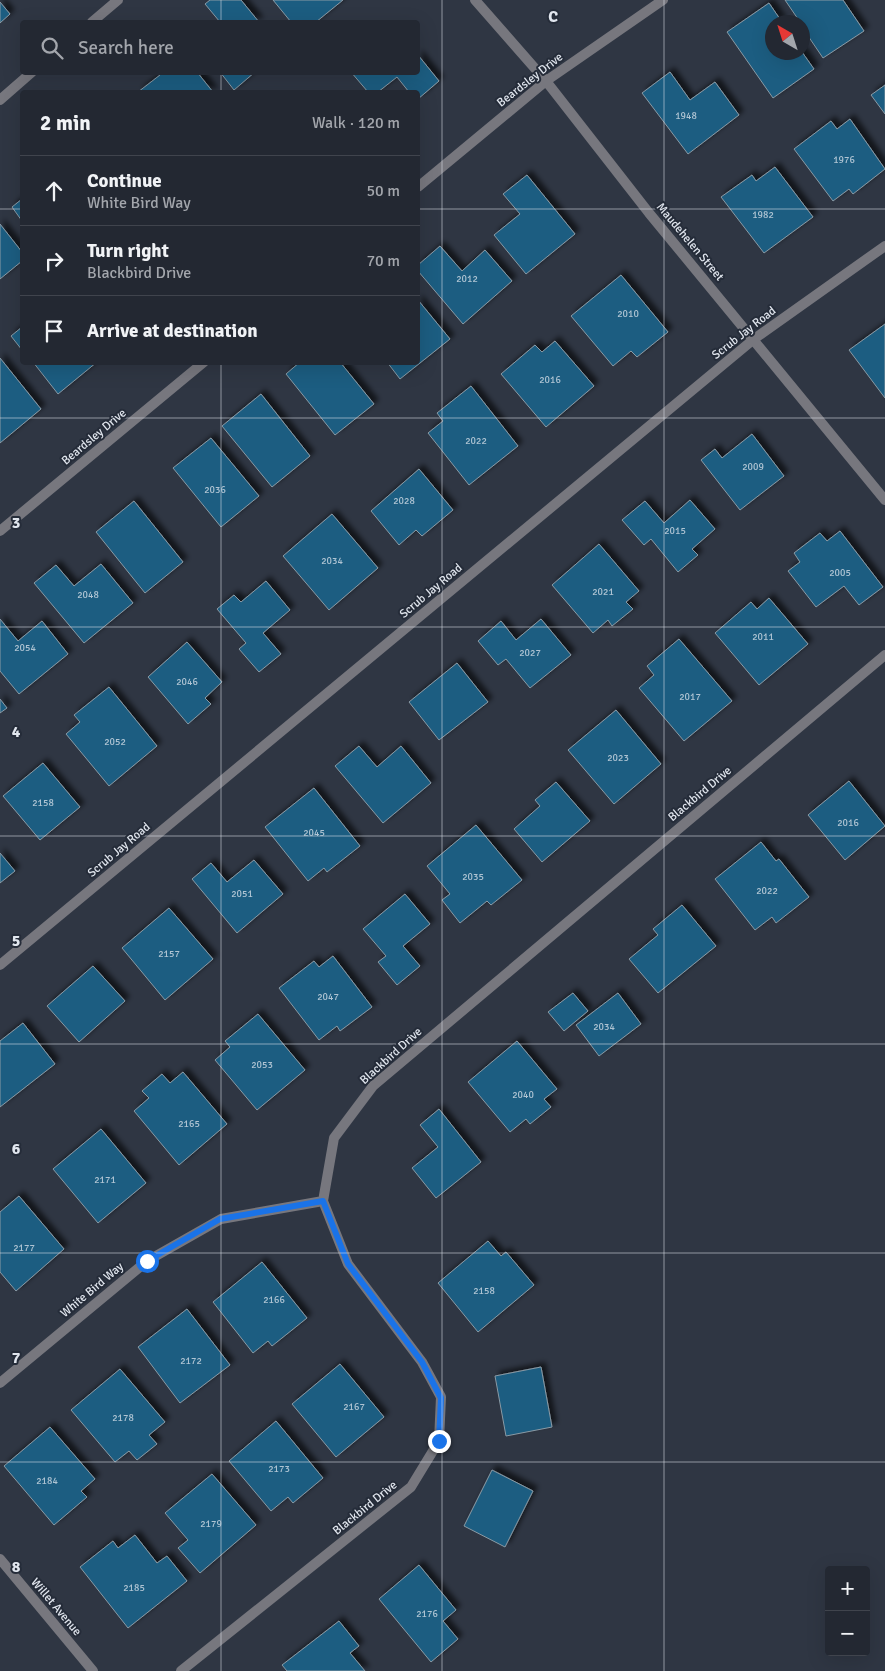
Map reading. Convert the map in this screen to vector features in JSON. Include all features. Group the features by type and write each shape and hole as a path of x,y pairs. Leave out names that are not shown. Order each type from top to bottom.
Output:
{"street":[{"path":"94,20 118,0"},
{"name":"Maudehelen Street","path":"475,0 546,81 649,213 885,500"},
{"name":"Beardsley Drive","path":"420,185 546,81 663,0"},
{"path":"0,100 29,75"},
{"name":"Scrub Jay Road","path":"0,965 754,339 885,246"},
{"name":"Beardsley Drive","path":"0,531 200,365"},
{"name":"Blackbird Drive","path":"181,1671 411,1488 439,1441 441,1398 422,1362 348,1264 323,1201 334,1138 373,1086 885,655"},
{"name":"White Bird Way","path":"0,1383 147,1261 220,1219 323,1201"},
{"name":"Willet Avenue","path":"0,1559 93,1671"}],"building":[{"path":"210,0 241,0 257,20 218,20 205,4"},
{"path":"273,0 343,0 318,20 289,20"},
{"path":"785,0 843,0 864,31 823,58 810,39 810,15 795,15"},
{"path":"0,2 10,14 0,23"},
{"path":"769,3 777,15 765,15 765,60 808,60 814,69 773,98 727,32"},
{"path":"420,57 439,81 420,97 420,90 407,90 397,77 381,90 366,90 354,75 420,75"},
{"path":"670,72 690,100 715,82 739,115 688,154 642,93"},
{"path":"160,75 199,75 211,90 141,90"},
{"path":"222,75 252,75 234,90"},
{"path":"885,85 885,114 871,95"},
{"path":"850,119 885,169 853,194 849,189 833,201 794,149 831,121 837,129"},
{"path":"775,167 813,217 764,253 721,197 752,175 756,181"},
{"path":"527,175 575,234 526,274 494,235 520,214 503,194"},
{"path":"20,201 20,218 12,207"},
{"path":"0,224 20,249 20,263 0,279"},
{"path":"440,246 462,271 485,250 512,281 463,324 420,273 420,263"},
{"path":"621,275 668,332 637,357 631,351 613,366 571,316"},
{"path":"420,302 450,339 420,363"},
{"path":"885,324 885,398 849,350"},
{"path":"20,329 20,347 11,336"},
{"path":"555,341 594,386 546,427 501,374 535,345 542,352"},
{"path":"0,358 41,409 0,443"},
{"path":"35,365 93,365 58,394"},
{"path":"296,365 342,365 374,404 335,435 286,374"},
{"path":"389,365 418,365 400,379"},
{"path":"471,386 518,446 469,485 428,433 443,421 437,413"},
{"path":"261,394 310,456 272,487 222,426"},
{"path":"752,434 784,476 740,510 701,460 715,449 722,458"},
{"path":"211,438 259,496 221,527 173,468"},
{"path":"419,469 453,510 422,536 416,530 399,545 371,511"},
{"path":"690,500 715,529 692,549 698,555 678,572 651,539 644,545 622,520 645,501 664,523"},
{"path":"134,501 183,562 145,593 96,532"},
{"path":"332,514 378,568 329,610 283,556"},
{"path":"840,531 883,587 859,605 844,586 816,607 788,571 800,562 794,553 820,533 827,541"},
{"path":"599,544 639,591 626,602 633,609 612,626 608,620 593,633 552,585"},
{"path":"101,564 133,603 84,643 34,583 56,565 74,586"},
{"path":"266,581 290,610 263,633 281,654 259,672 239,649 246,643 217,609 234,595 241,602"},
{"path":"769,598 808,644 759,685 715,633 751,602 757,609"},
{"path":"0,619 18,641 42,621 68,654 19,694 0,671"},
{"path":"541,619 571,655 530,688 506,659 498,665 478,641 501,621 516,640"},
{"path":"679,639 732,701 684,741 639,688 654,675 647,666"},
{"path":"187,642 222,682 205,698 211,704 188,724 148,677"},
{"path":"457,663 488,702 439,740 409,702"},
{"path":"109,687 157,746 109,786 66,734 80,722 74,715"},
{"path":"0,699 7,708 0,713"},
{"path":"616,710 661,764 614,804 568,750"},
{"path":"359,746 377,767 401,746 431,783 383,823 335,766"},
{"path":"43,763 80,807 40,840 3,796"},
{"path":"849,781 885,826 845,860 808,815"},
{"path":"556,782 590,821 542,862 514,829 540,806 535,800"},
{"path":"314,788 360,846 327,872 324,868 308,881 265,827"},
{"path":"476,825 522,880 491,905 487,901 460,923 442,900 450,894 427,866"},
{"path":"761,842 776,861 779,859 809,897 776,923 772,917 755,930 715,879"},
{"path":"0,853 15,871 0,883"},
{"path":"254,860 283,894 237,933 192,879 211,863 227,882"},
{"path":"405,894 430,924 403,946 420,966 397,985 378,962 386,956 363,929"},
{"path":"682,905 716,946 658,993 629,959 658,935 653,929"},
{"path":"169,908 213,959 165,1000 122,948"},
{"path":"333,956 372,1007 340,1031 337,1026 319,1040 279,988 314,961 319,967"},
{"path":"93,966 125,1001 79,1042 47,1006"},
{"path":"573,993 588,1011 564,1031 548,1012"},
{"path":"618,993 641,1024 599,1056 576,1025"},
{"path":"258,1014 305,1070 257,1110 215,1060 230,1047 225,1041"},
{"path":"23,1023 55,1064 0,1107 0,1041"},
{"path":"517,1041 557,1089 544,1099 551,1107 530,1124 526,1119 510,1132 468,1082"},
{"path":"183,1072 227,1124 179,1165 134,1111 149,1098 142,1091 162,1074 170,1083"},
{"path":"439,1109 481,1162 436,1198 412,1168 438,1147 420,1125"},
{"path":"101,1129 146,1183 98,1223 53,1169"},
{"path":"19,1196 64,1249 16,1291 0,1272 0,1212"},
{"path":"488,1241 501,1256 506,1252 534,1285 478,1332 438,1283"},
{"path":"262,1262 307,1318 272,1346 268,1341 253,1353 213,1302"},
{"path":"187,1309 230,1365 180,1403 138,1347"},
{"path":"340,1364 384,1417 336,1457 292,1404"},
{"path":"541,1367 552,1427 506,1436 495,1376"},
{"path":"120,1369 165,1422 149,1435 157,1444 137,1460 129,1451 115,1462 71,1410"},
{"path":"276,1421 323,1478 293,1503 288,1497 271,1511 229,1461"},
{"path":"50,1427 95,1479 81,1491 87,1497 54,1525 4,1466"},
{"path":"492,1470 533,1491 505,1547 464,1526"},
{"path":"212,1474 256,1525 200,1573 178,1548 188,1540 165,1513"},
{"path":"135,1535 157,1563 167,1556 187,1581 128,1628 80,1567 113,1541 118,1548"},
{"path":"419,1565 456,1610 443,1621 458,1639 431,1662 379,1599"},
{"path":"339,1621 359,1646 350,1653 365,1671 287,1671 282,1665"}],"route":[{"path":"147,1261 220,1219 323,1201 348,1264 422,1362 441,1398 439,1441"}]}
